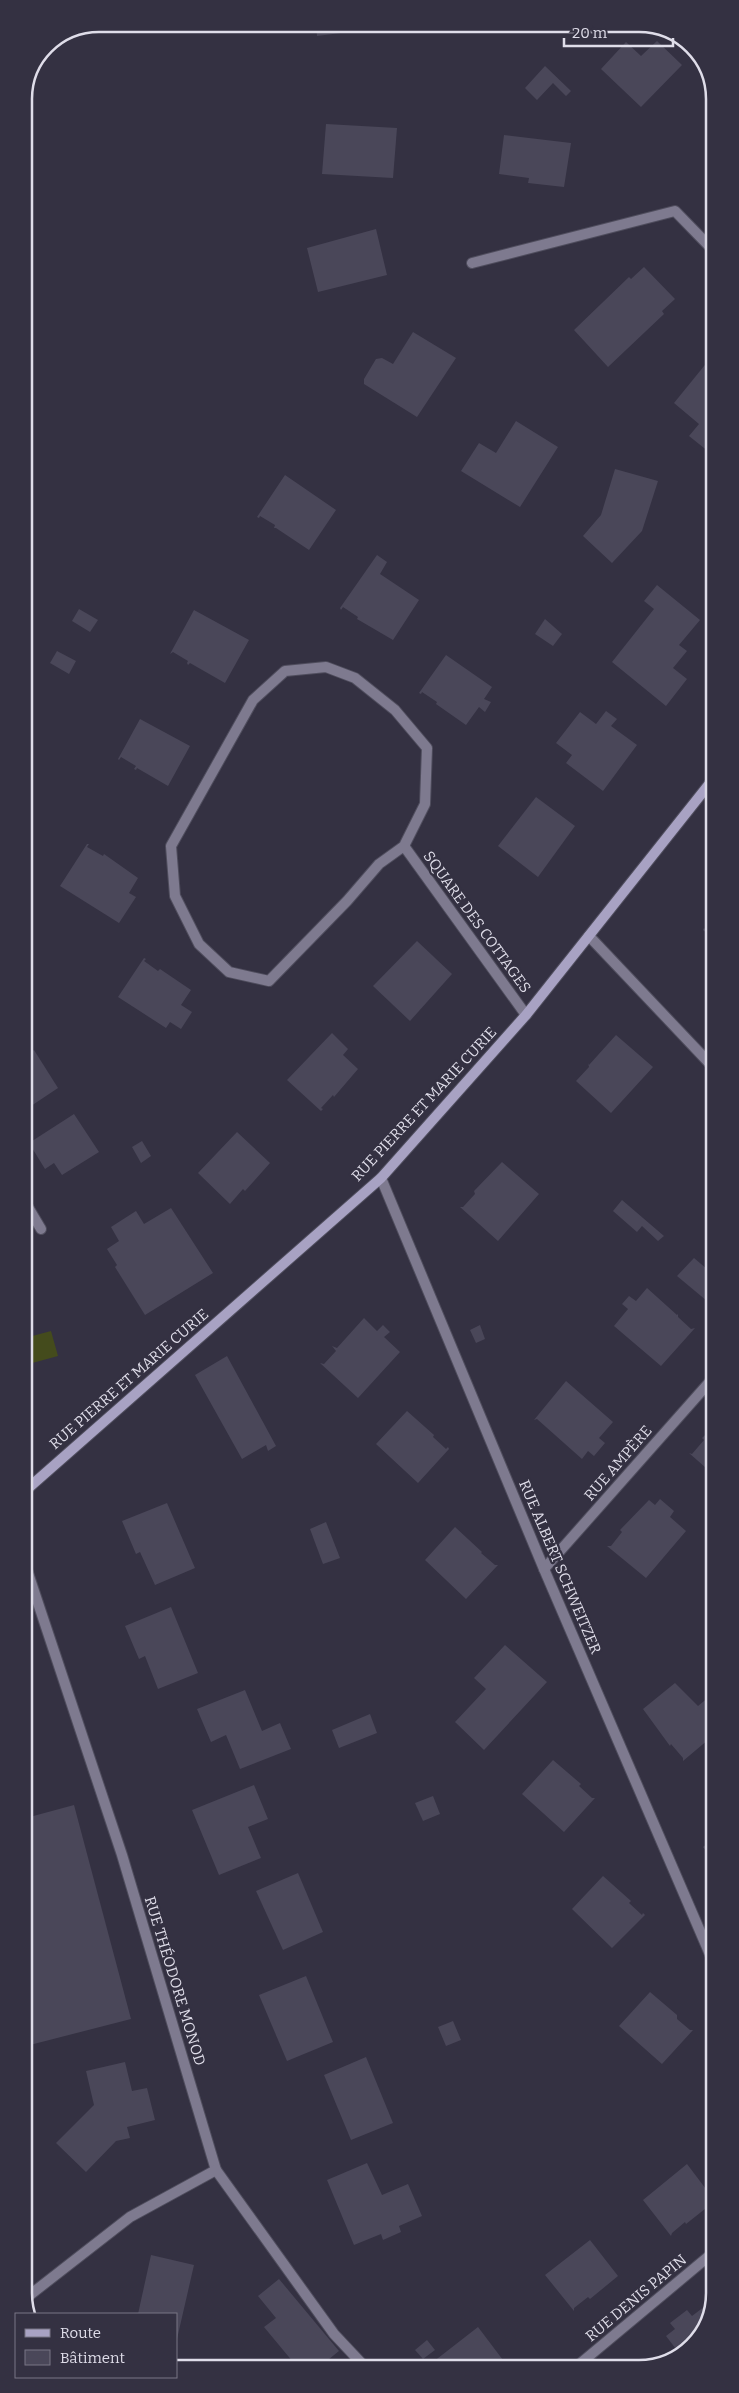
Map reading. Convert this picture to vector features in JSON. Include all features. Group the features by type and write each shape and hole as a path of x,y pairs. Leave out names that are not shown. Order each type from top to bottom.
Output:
{"main road":[{"name":"RUE PIERRE ET MARIE CURIE","path":"33,1484 381,1178 526,1015 706,788"}],"street":[{"path":"472,263 675,211 706,243"},
{"name":"SQUARE DES COTTAGES","path":"326,667 355,678 395,710 427,748 425,804 404,846 379,864 347,901 269,981 230,972 200,944 174,896 171,846 253,700 285,671 326,667"},
{"name":"SQUARE DES COTTAGES","path":"404,846 526,1015"},
{"path":"589,936 706,1060"},
{"name":"RUE ALBERT SCHWEITZER","path":"381,1178 544,1570 706,1945"},
{"path":"33,1216 41,1230"},
{"name":"RUE AMPÈRE","path":"544,1570 706,1386"},
{"name":"RUE THÉODORE MONOD","path":"33,1588 122,1855 216,2170 334,2334 358,2360"},
{"path":"33,2293 130,2217 216,2170"},
{"name":"RUE DENIS PAPIN","path":"584,2360 706,2259"}],"shaded area":[{"path":"51,1331 58,1356 33,1363 33,1336"}],"building":[{"path":"317,33 341,33 317,36"},
{"path":"657,41 682,65 641,107 601,69 626,42 641,56"},
{"path":"545,66 571,91 566,96 553,83 537,100 525,88"},
{"path":"326,124 397,128 393,178 322,174"},
{"path":"504,135 571,143 564,187 528,183 529,178 499,174"},
{"path":"376,229 387,275 318,292 307,248"},
{"path":"644,267 675,299 662,311 664,314 608,367 574,330 629,277 631,279"},
{"path":"413,332 456,358 417,417 364,384 364,379 376,359 382,358 393,364"},
{"path":"706,364 706,450 689,436 699,424 674,403"},
{"path":"516,421 558,447 520,507 461,471 479,443 496,453"},
{"path":"615,469 658,481 642,531 612,563 583,536 601,515"},
{"path":"285,475 336,510 309,550 274,528 275,525 260,516 259,518 257,517"},
{"path":"377,555 387,562 380,574 419,600 393,640 357,619 358,617 343,607 341,610 340,608"},
{"path":"657,585 700,620 679,645 687,651 673,668 687,679 666,706 612,662 654,609 644,601"},
{"path":"79,609 98,620 90,632 72,621"},
{"path":"194,610 249,640 225,683 190,663 188,665 188,661 173,652 170,654"},
{"path":"545,619 562,634 553,646 535,634"},
{"path":"57,651 76,661 69,674 50,663"},
{"path":"446,655 492,687 484,699 491,702 485,712 479,707 466,725 436,704 437,702 422,692 421,694 419,693"},
{"path":"606,711 617,719 611,726 637,745 603,791 566,763 572,755 556,743 580,712 596,724"},
{"path":"140,719 190,746 168,786 137,768 136,770 134,769 136,766 121,757 118,759"},
{"path":"536,797 575,826 538,877 498,846"},
{"path":"87,844 89,844 87,847 103,856 104,854 138,878 129,893 136,897 119,923 60,886"},
{"path":"417,941 452,974 410,1021 373,986"},
{"path":"144,958 146,959 144,961 158,971 160,969 191,990 181,1005 192,1012 181,1029 170,1022 166,1028 118,997"},
{"path":"332,1033 348,1049 343,1055 358,1069 334,1097 333,1095 321,1108 323,1109 321,1111 287,1080"},
{"path":"616,1035 653,1067 611,1113 576,1081 589,1067 588,1063 589,1065"},
{"path":"33,1051 58,1088 33,1105"},
{"path":"74,1114 99,1152 62,1175 54,1163 45,1169 33,1150 33,1140"},
{"path":"237,1132 270,1163 245,1191 243,1189 230,1204 198,1173"},
{"path":"142,1141 151,1156 141,1163 132,1147"},
{"path":"502,1162 539,1194 498,1241 460,1207 463,1207 475,1194 474,1191"},
{"path":"622,1200 664,1236 658,1241 642,1226 637,1232 613,1211"},
{"path":"171,1208 213,1273 145,1315 115,1267 117,1265 107,1249 119,1241 111,1227 136,1211 144,1224"},
{"path":"694,1258 706,1268 706,1300 677,1276"},
{"path":"647,1288 678,1314 678,1317 691,1329 695,1328 661,1366 614,1326 628,1309 622,1304 629,1296 636,1301"},
{"path":"364,1318 377,1331 383,1325 390,1332 384,1337 400,1352 358,1398 320,1363 324,1364 336,1351 332,1346 337,1348"},
{"path":"480,1325 485,1339 476,1343 470,1330"},
{"path":"227,1356 276,1446 268,1451 266,1445 242,1459 195,1375"},
{"path":"566,1381 613,1422 599,1438 605,1443 594,1456 588,1451 582,1459 537,1419 534,1420"},
{"path":"407,1411 434,1435 433,1437 446,1449 448,1447 449,1449 418,1483 376,1444"},
{"path":"706,1434 706,1468 689,1453 692,1454 704,1440 702,1438"},
{"path":"660,1499 674,1511 670,1517 686,1531 646,1578 607,1546 611,1546 622,1532 620,1530 649,1500 655,1505"},
{"path":"167,1503 195,1568 155,1585 140,1552 136,1554 122,1521"},
{"path":"326,1522 340,1558 323,1564 310,1529"},
{"path":"455,1527 481,1553 495,1565 498,1565 466,1599 425,1560"},
{"path":"171,1607 198,1673 158,1689 145,1656 139,1659 125,1626"},
{"path":"505,1645 547,1682 484,1750 455,1722 486,1689 474,1678"},
{"path":"675,1683 698,1706 706,1699 706,1742 683,1761 683,1758 671,1744 670,1746 643,1709"},
{"path":"245,1690 262,1731 280,1723 291,1749 240,1769 226,1735 211,1742 197,1709"},
{"path":"370,1714 377,1733 339,1748 332,1730"},
{"path":"553,1760 581,1784 579,1786 592,1798 595,1798 564,1832 522,1794"},
{"path":"254,1785 268,1819 248,1827 261,1858 219,1875 192,1810"},
{"path":"433,1796 440,1814 423,1821 415,1803"},
{"path":"74,1805 131,2019 33,2044 33,1816"},
{"path":"298,1873 323,1932 283,1950 256,1891"},
{"path":"603,1876 631,1901 629,1903 642,1915 643,1913 645,1915 612,1948 572,1909"},
{"path":"306,1976 333,2042 287,2061 259,1995"},
{"path":"650,1992 677,2015 677,2019 690,2030 693,2030 662,2064 619,2026"},
{"path":"453,2021 461,2040 446,2046 438,2027"},
{"path":"366,2057 393,2123 351,2140 324,2075"},
{"path":"125,2062 132,2091 147,2088 155,2120 127,2127 130,2138 116,2141 86,2172 56,2143 94,2105 86,2071"},
{"path":"367,2163 382,2195 408,2184 422,2216 399,2226 401,2232 383,2240 381,2234 354,2245 327,2180"},
{"path":"687,2164 706,2189 706,2208 686,2224 685,2222 671,2236 643,2200"},
{"path":"590,2240 618,2276 590,2299 588,2297 574,2308 574,2311 545,2275"},
{"path":"151,2255 194,2265 178,2335 178,2313 138,2313"},
{"path":"279,2279 339,2351 328,2360 291,2360 264,2327 276,2318 258,2296"},
{"path":"705,2306 703,2315 693,2334 676,2349 666,2336 675,2329 670,2323 687,2310 692,2316"},
{"path":"478,2327 503,2360 436,2360"},
{"path":"427,2340 435,2350 423,2359 415,2350"}]}
